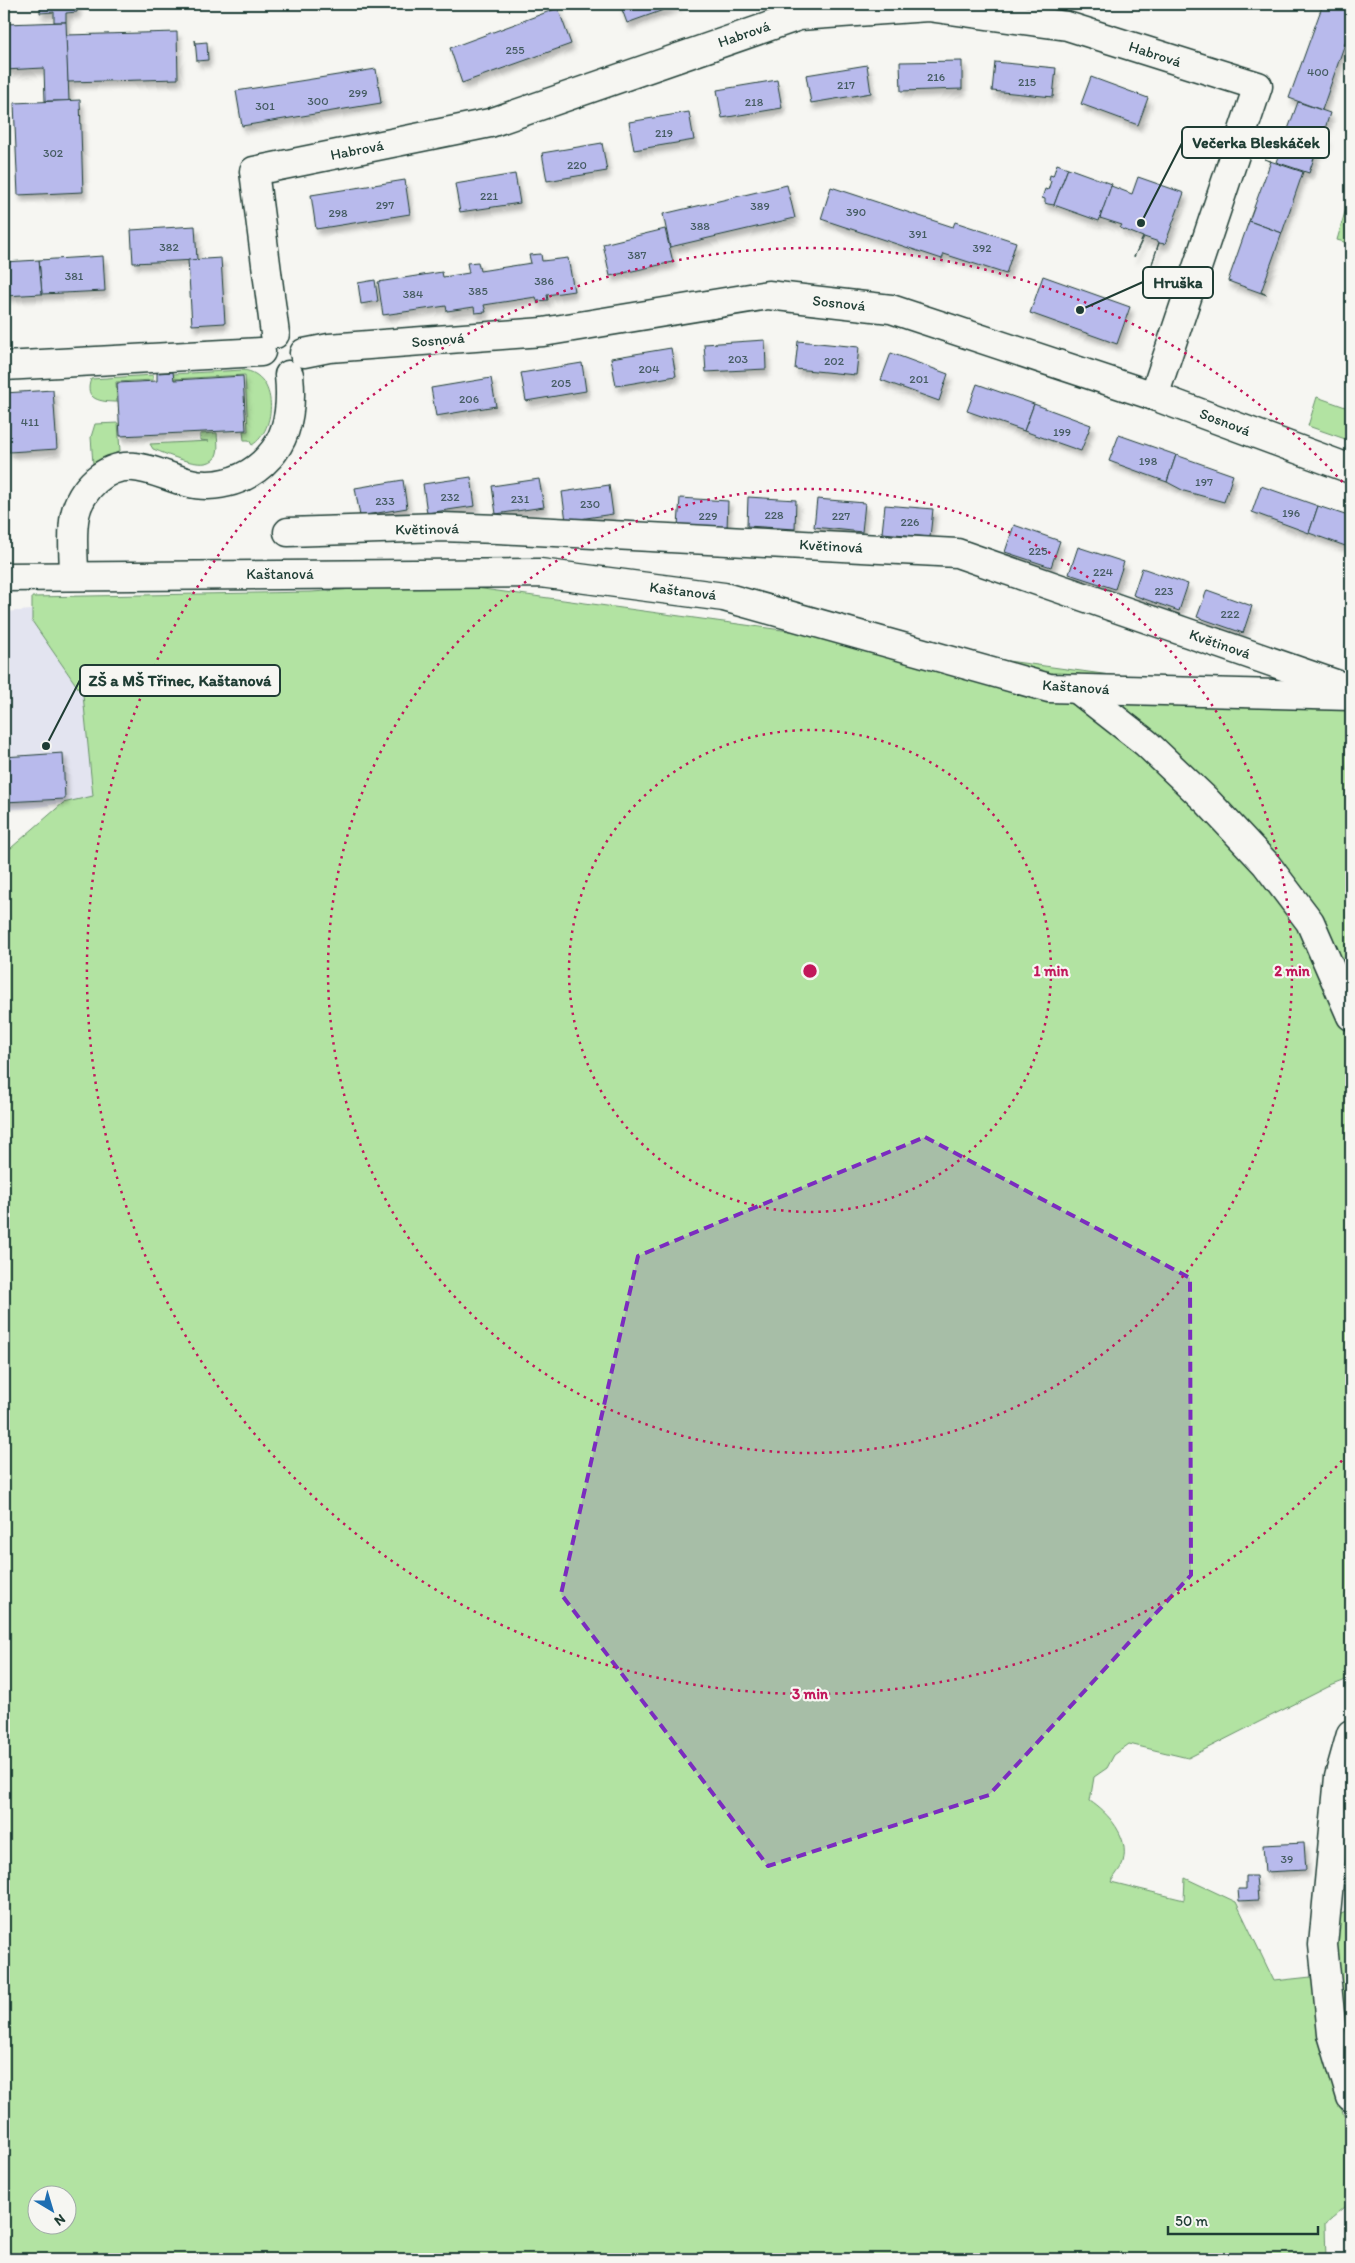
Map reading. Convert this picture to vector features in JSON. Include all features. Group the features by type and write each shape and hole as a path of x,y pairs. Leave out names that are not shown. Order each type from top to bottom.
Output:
{"street":[{"name":"Habrová","path":"268,343 254,171 490,123 799,16 928,7 1067,26 1258,86 1154,396"},
{"name":"Sosnová","path":"304,353 329,348 543,332 768,295 891,309 1154,396 1351,470"},
{"path":"4,366 268,343 290,337 304,353 304,366 294,374 279,373 268,364 268,343"},
{"path":"74,575 75,514 91,484 109,471 128,466 148,469 196,484 208,485 226,483 246,475 270,456 284,434 290,409 289,375"},
{"name":"Květinová","path":"288,532 441,527 957,553 1351,690"},
{"name":"Kaštanová","path":"4,577 540,573 724,597 1049,688 1351,696"},
{"path":"1077,689 1146,743 1206,800 1266,864 1310,922 1351,1016"},
{"path":"1351,1734 1339,1777 1323,1945 1332,2034 1351,2097"}],"highlighted area":[{"path":"925,1137 1190,1278 1191,1575 989,1795 768,1866 561,1594 638,1256"}],"shaded area":[{"path":"32,610 32,621 83,695 93,797 34,808 4,810 4,612"}],"green space":[{"path":"1351,191 1351,244 1337,240"},
{"path":"243,370 255,374 263,381 270,403 270,416 266,428 260,438 252,445 249,440 244,440 243,431 248,431 245,375 173,379 173,374"},
{"path":"153,375 153,380 116,382 117,402 100,400 91,396 89,391 91,379"},
{"path":"1317,397 1351,409 1351,441 1308,426"},
{"path":"118,423 120,451 93,464 91,437 95,424"},
{"path":"217,433 217,453 213,460 207,463 188,462 178,459 153,449 150,444 209,441 200,440 200,434"},
{"path":"439,583 1351,708 1351,1678 1328,1687 1188,1758 1129,1744 1114,1755 1107,1768 1094,1777 1090,1801 1110,1819 1116,1827 1123,1844 1123,1862 1111,1882 1184,1900 1185,1878 1236,1902 1274,1981 1320,1976 1328,2070 1351,2136 1351,2202 1325,2224 1326,2259 4,2259 4,854 63,803 93,796 83,695 32,621 32,597 312,592"},
{"path":"1351,1910 1351,2074 1331,1974 1336,1916"}],"building":[{"path":"40,4 77,4 77,12 66,13 66,22 54,22 54,12 40,13"},
{"path":"620,4 680,4 627,23"},
{"path":"1323,4 1351,4 1351,26 1322,110 1289,98"},
{"path":"558,8 571,44 462,83 450,48"},
{"path":"66,22 69,101 45,101 44,68 4,70 4,24"},
{"path":"177,32 178,79 68,82 66,35"},
{"path":"195,40 196,43 207,42 208,60 197,61"},
{"path":"962,61 962,89 901,91 900,62"},
{"path":"995,62 1056,68 1053,97 992,91"},
{"path":"867,65 871,93 811,103 806,75"},
{"path":"376,69 381,103 242,126 236,91"},
{"path":"1091,77 1148,98 1138,125 1081,104"},
{"path":"777,80 782,108 722,118 717,90"},
{"path":"80,100 83,192 18,195 14,103"},
{"path":"1298,102 1330,113 1322,138 1327,139 1322,150 1317,149 1309,173 1276,162"},
{"path":"689,112 694,140 634,150 629,122"},
{"path":"602,143 607,171 547,181 542,153"},
{"path":"1271,161 1303,172 1282,233 1249,221"},
{"path":"1057,164 1068,168 1054,205 1045,203 1045,199 1042,198 1045,189 1048,190 1051,181 1049,180 1050,175 1053,176"},
{"path":"1068,168 1112,184 1099,221 1054,205"},
{"path":"515,174 520,203 460,212 455,184"},
{"path":"1138,177 1184,193 1165,244 1159,243 1152,264 1159,242 1144,237 1134,257 1143,237 1120,228 1122,225 1100,218 1111,186 1132,194"},
{"path":"405,180 410,214 316,229 311,195"},
{"path":"787,185 795,218 670,247 663,214"},
{"path":"831,187 953,227 955,222 1016,242 1006,274 944,254 942,259 821,219"},
{"path":"1249,221 1282,233 1261,292 1267,295 1228,281"},
{"path":"195,226 197,260 133,263 131,230"},
{"path":"665,229 673,262 610,276 603,244"},
{"path":"541,254 542,261 568,258 574,291 547,295 548,300 538,301 538,304 536,297 484,305 486,312 475,313 474,307 447,311 446,306 383,315 378,282 442,272 443,277 469,273 467,263 478,262 480,271 531,263 529,255"},
{"path":"103,256 105,291 42,294 39,260"},
{"path":"221,258 225,323 192,325 188,260"},
{"path":"39,260 42,294 4,296 4,262"},
{"path":"1043,276 1130,307 1117,344 1030,313"},
{"path":"375,280 378,301 361,304 358,283"},
{"path":"765,340 766,369 706,372 704,344"},
{"path":"798,341 859,347 856,375 795,369"},
{"path":"671,348 676,376 616,386 611,358"},
{"path":"891,353 948,374 939,401 881,380"},
{"path":"582,363 586,391 526,401 521,373"},
{"path":"173,372 174,380 243,376 246,430 120,436 117,383 157,381 157,373"},
{"path":"491,378 496,406 436,416 431,388"},
{"path":"977,384 1034,404 1024,431 967,411"},
{"path":"53,390 57,449 9,452 7,429 4,429 4,393"},
{"path":"1034,404 1091,425 1081,451 1024,431"},
{"path":"1119,435 1176,455 1167,482 1109,461"},
{"path":"1176,455 1233,475 1224,502 1184,491 1167,482"},
{"path":"471,477 475,506 427,513 423,484"},
{"path":"539,479 544,507 496,514 492,486"},
{"path":"403,480 407,508 360,516 355,488"},
{"path":"609,485 613,514 566,521 562,492"},
{"path":"1261,486 1318,506 1309,533 1252,512"},
{"path":"748,497 796,500 795,529 747,526"},
{"path":"680,498 728,501 727,529 678,526"},
{"path":"817,499 865,503 862,532 814,527"},
{"path":"885,505 933,509 930,537 882,533"},
{"path":"1318,506 1351,517 1351,548 1309,533"},
{"path":"1014,525 1060,541 1051,567 1005,552"},
{"path":"1078,547 1124,562 1115,589 1069,574"},
{"path":"1142,568 1188,584 1179,611 1133,595"},
{"path":"1207,590 1252,606 1243,633 1197,617"},
{"path":"63,753 65,799 4,802 4,757"},
{"path":"1304,1843 1306,1870 1265,1872 1263,1845"},
{"path":"1344,1873 1351,1873 1351,1891 1345,1891"},
{"path":"1246,1876 1256,1876 1258,1900 1239,1901 1238,1889 1246,1889"}],"place":[{"name":"Večerka Bleskáček","path":"1141,223"},
{"name":"Hruška","path":"1080,310"},
{"name":"ZŠ a MŠ Třinec, Kaštanová","path":"46,746"}]}
